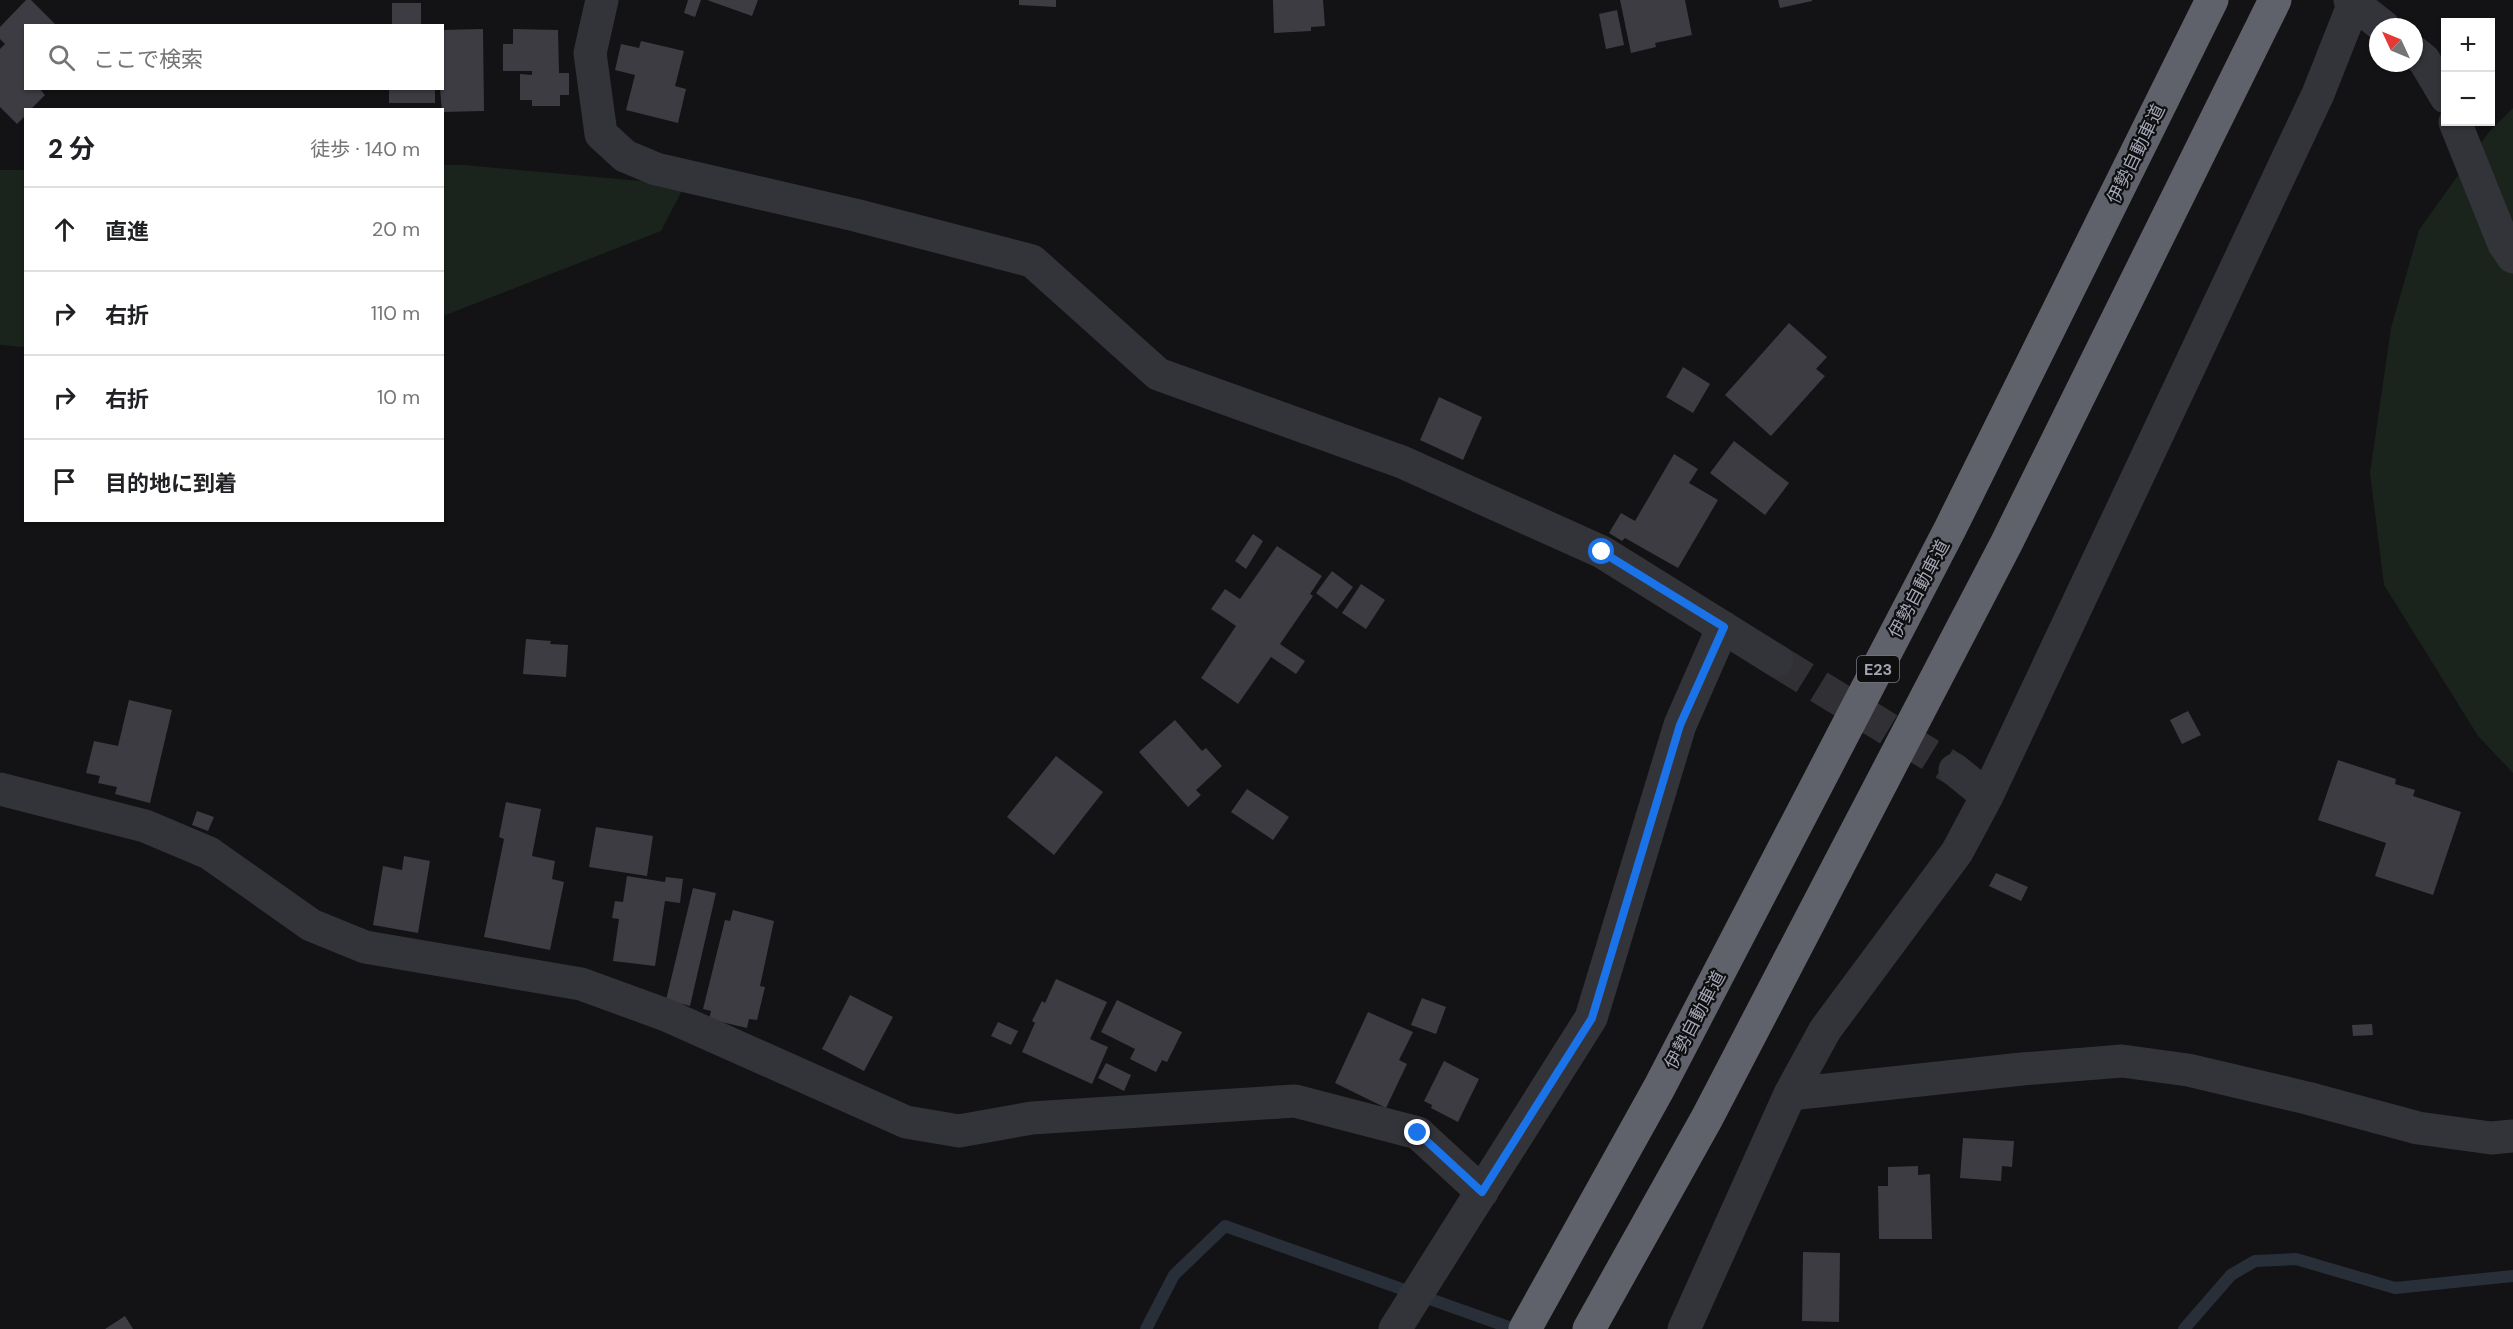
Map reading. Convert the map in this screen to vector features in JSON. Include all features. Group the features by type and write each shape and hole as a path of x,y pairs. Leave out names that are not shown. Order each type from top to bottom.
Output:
{"highway":[{"name":"伊勢自動車道","path":"1525,1329 1659,1088 1950,529 2212,0"},
{"path":"1589,1329 1707,1118 2002,553 2275,0"}],"street":[{"path":"602,0 590,53 601,134 625,156 656,169 855,215 1032,261 1158,374 1412,466 1602,552 1777,661"},
{"path":"1684,1329 1790,1094 1825,1030 1957,852 1987,796 2318,93 2352,1 2373,18"},
{"path":"2423,59 2441,90"},
{"path":"2457,126 2504,244 2513,257"},
{"path":"1395,1329 1592,1018 1680,725 1724,627"},
{"path":"1955,770 1987,796"},
{"path":"0,789 145,826 209,853 311,925 365,947 581,984 666,1015 906,1122 959,1131 1032,1118 1295,1101 1418,1133 1482,1192"},
{"path":"1790,1094 2022,1069 2122,1061 2188,1070 2307,1098 2418,1128 2491,1138 2513,1136"}],"shaded area":[{"path":"2513,108 2513,773 2478,736 2384,585 2370,473 2391,328 2419,230 2495,126"},
{"path":"444,165 685,185 661,231 444,316"},
{"path":"0,170 24,170 24,347 0,345"}],"building":[{"path":"26,0 31,0 55,24 24,24 24,90 41,90 45,95 32,108 24,108 24,117 17,124 0,107 0,49 5,44 0,39 0,27"},
{"path":"688,0 701,0 695,17 684,13"},
{"path":"707,0 758,0 752,16"},
{"path":"1019,0 1056,0 1056,7 1019,5"},
{"path":"1273,0 1323,0 1325,26 1311,27 1311,31 1274,33"},
{"path":"1620,0 1685,0 1692,35 1655,43 1656,47 1631,53"},
{"path":"1778,0 1812,0 1812,1 1780,8"},
{"path":"392,3 421,3 421,24 392,24"},
{"path":"1617,10 1624,45 1606,49 1599,14"},
{"path":"483,29 484,111 444,112 444,108 442,108 440,90 444,90 444,30"},
{"path":"513,29 558,30 559,73 569,73 569,95 560,95 560,106 532,106 532,100 520,100 520,74 532,75 532,71 503,71 503,44 513,44"},
{"path":"641,41 684,51 675,86 686,89 678,123 626,110 635,75 615,70 621,44 639,48"},
{"path":"389,90 435,90 435,103 389,103"},
{"path":"1789,323 1827,357 1816,369 1825,376 1771,436 1725,395"},
{"path":"1683,367 1710,384 1693,413 1666,397"},
{"path":"1439,397 1482,417 1463,460 1420,440"},
{"path":"1734,441 1789,483 1765,515 1710,473"},
{"path":"1674,454 1698,469 1689,483 1718,500 1678,568 1625,538 1622,541 1609,533 1621,513 1635,521"},
{"path":"1253,534 1263,541 1246,569 1235,561"},
{"path":"1277,546 1322,576 1310,594 1313,596 1280,644 1305,661 1296,674 1271,657 1238,704 1201,678 1236,626 1211,609 1225,589 1240,599"},
{"path":"1332,571 1353,587 1337,609 1316,593"},
{"path":"1361,584 1385,600 1366,629 1342,613"},
{"path":"526,639 568,645 566,677 523,674"},
{"path":"129,700 172,710 150,803 115,794 117,787 98,783 100,776 86,773 94,741 118,746"},
{"path":"2188,711 2201,735 2182,744 2170,720"},
{"path":"1175,720 1202,751 1206,748 1222,766 1196,790 1201,795 1188,807 1139,752"},
{"path":"1056,756 1103,792 1054,855 1007,817"},
{"path":"2338,760 2396,779 2395,784 2415,790 2413,796 2461,812 2433,895 2375,876 2386,843 2318,820"},
{"path":"1247,789 1289,817 1273,840 1231,812"},
{"path":"506,802 541,809 532,856 555,861 552,879 564,882 550,950 484,937 504,839 499,837"},
{"path":"197,811 214,817 208,831 192,825"},
{"path":"596,827 653,836 647,876 589,867"},
{"path":"404,856 430,861 418,933 373,925 383,866 402,870"},
{"path":"1996,873 2028,887 2021,901 1989,886"},
{"path":"627,876 665,882 666,877 683,879 680,903 665,901 655,966 613,961 619,919 612,918 615,901 623,902"},
{"path":"693,888 716,893 690,1006 666,1000"},
{"path":"733,910 774,921 760,986 765,987 757,1020 749,1019 747,1028 709,1019 711,1011 703,1009 725,920 730,921"},
{"path":"1056,979 1107,1002 1090,1039 1108,1047 1092,1084 1022,1052 1035,1023 1032,1021 1042,1001 1045,1003"},
{"path":"850,995 893,1017 864,1071 822,1049"},
{"path":"1422,998 1446,1007 1436,1034 1411,1025"},
{"path":"1117,1000 1182,1032 1167,1062 1162,1060 1156,1072 1130,1059 1135,1049 1101,1032"},
{"path":"1368,1012 1413,1032 1399,1060 1407,1064 1386,1108 1335,1083"},
{"path":"998,1022 1018,1031 1011,1045 991,1036"},
{"path":"2372,1024 2373,1035 2353,1036 2352,1025"},
{"path":"1444,1061 1479,1079 1458,1122 1431,1108 1432,1105 1424,1101"},
{"path":"1106,1063 1131,1075 1124,1091 1098,1078"},
{"path":"1963,1138 2014,1141 2012,1167 2002,1166 2001,1181 1960,1178"},
{"path":"1918,1166 1918,1175 1930,1174 1932,1239 1879,1239 1878,1186 1888,1186 1888,1167"},
{"path":"1803,1252 1840,1253 1839,1322 1802,1321"},
{"path":"125,1316 133,1329 105,1329"}],"waterway":[{"path":"1146,1329 1174,1275 1225,1226 1514,1329"},
{"path":"2184,1329 2231,1275 2255,1261 2296,1259 2395,1288 2513,1276"}],"tunnel":[{"path":"1777,661 1955,770"}],"route":[{"path":"1418,1133 1482,1192 1592,1018 1680,725 1724,627 1602,552"}]}
